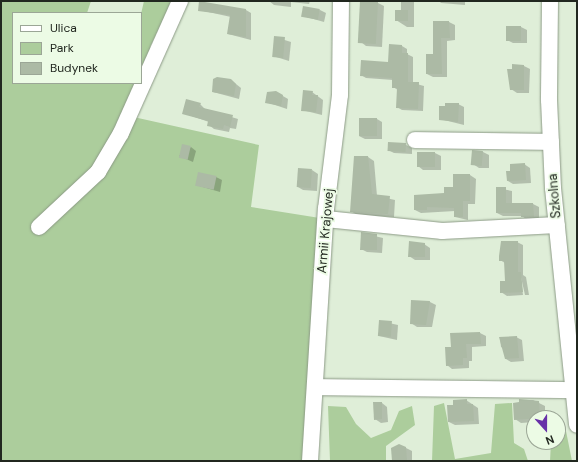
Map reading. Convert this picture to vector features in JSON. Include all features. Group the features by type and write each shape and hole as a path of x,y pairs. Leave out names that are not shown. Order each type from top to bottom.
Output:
{"street":[{"path":"38,227 98,172 121,133 180,1"},
{"name":"Armii Krajowej","path":"310,461 326,219 340,95 341,1"},
{"name":"Szkolna","path":"550,1 551,142 557,225 577,426"},
{"path":"415,140 551,142"},
{"path":"326,219 442,231 557,225"},
{"path":"314,387 573,390"}],"green space":[{"path":"1,1 91,1 87,12 12,12 12,84 142,84 141,12 144,1 172,1 150,47 159,51 129,116 259,145 251,207 326,219 310,461 1,461"},
{"path":"444,403 455,459 491,453 495,404 512,403 514,443 524,449 528,461 432,461 434,406"},
{"path":"328,406 346,407 356,424 371,438 391,430 399,411 412,406 415,425 386,446 386,461 330,461"},
{"path":"566,431 572,461 550,461 551,450 566,450"}],"building":[{"path":"199,1 246,9 246,37 227,34 230,15 198,11"},
{"path":"360,1 378,2 376,44 358,43"},
{"path":"303,6 320,9 318,20 301,17"},
{"path":"395,10 408,10 408,21 395,21"},
{"path":"433,21 449,21 450,38 441,38 442,74 426,74 426,54 433,54"},
{"path":"506,26 521,26 521,41 506,41"},
{"path":"274,36 285,37 283,58 272,57"},
{"path":"389,44 402,45 402,53 408,53 408,82 419,82 418,109 396,108 397,88 392,88 392,78 360,76 361,60 388,62"},
{"path":"512,64 524,65 524,90 510,90 507,69 512,69"},
{"path":"217,77 231,79 236,84 234,96 212,92 213,79"},
{"path":"303,90 313,91 312,95 318,95 316,112 301,111"},
{"path":"276,91 283,95 281,106 265,103 267,92"},
{"path":"186,99 201,103 199,107 233,115 230,127 224,125 223,129 207,126 208,121 182,114"},
{"path":"445,103 459,103 458,122 439,120 439,106 445,106"},
{"path":"359,118 377,118 377,136 359,136"},
{"path":"388,142 406,143 406,152 388,151"},
{"path":"182,144 191,146 188,160 179,158"},
{"path":"472,150 483,151 482,166 471,165"},
{"path":"417,152 435,152 435,167 417,167"},
{"path":"354,156 368,156 372,194 390,196 388,214 350,212"},
{"path":"525,163 526,180 507,181 506,171 510,171 510,164"},
{"path":"298,168 312,169 311,188 297,187"},
{"path":"198,172 217,176 214,190 195,186"},
{"path":"453,174 470,174 470,201 463,201 463,217 454,217 454,208 427,207 427,210 414,210 414,195 444,193 444,187 453,187"},
{"path":"496,187 506,187 506,203 533,203 534,217 521,217 521,213 496,213"},
{"path":"361,232 377,234 377,250 360,250"},
{"path":"409,241 425,243 425,257 408,257"},
{"path":"501,241 518,241 518,272 521,272 523,292 500,293 500,281 505,281 504,261 499,261"},
{"path":"411,300 430,301 426,325 410,324"},
{"path":"379,320 392,321 391,337 378,336"},
{"path":"480,332 481,344 466,344 467,358 463,358 463,365 446,366 445,347 451,347 450,333"},
{"path":"517,336 519,358 505,359 499,337"},
{"path":"467,399 467,404 473,404 474,421 448,422 447,405 453,405 453,400"},
{"path":"519,399 539,401 540,410 526,410 526,419 514,420 513,403 519,402"},
{"path":"373,402 382,402 382,419 374,420"},
{"path":"399,444 406,447 407,461 392,461 391,448"}]}
